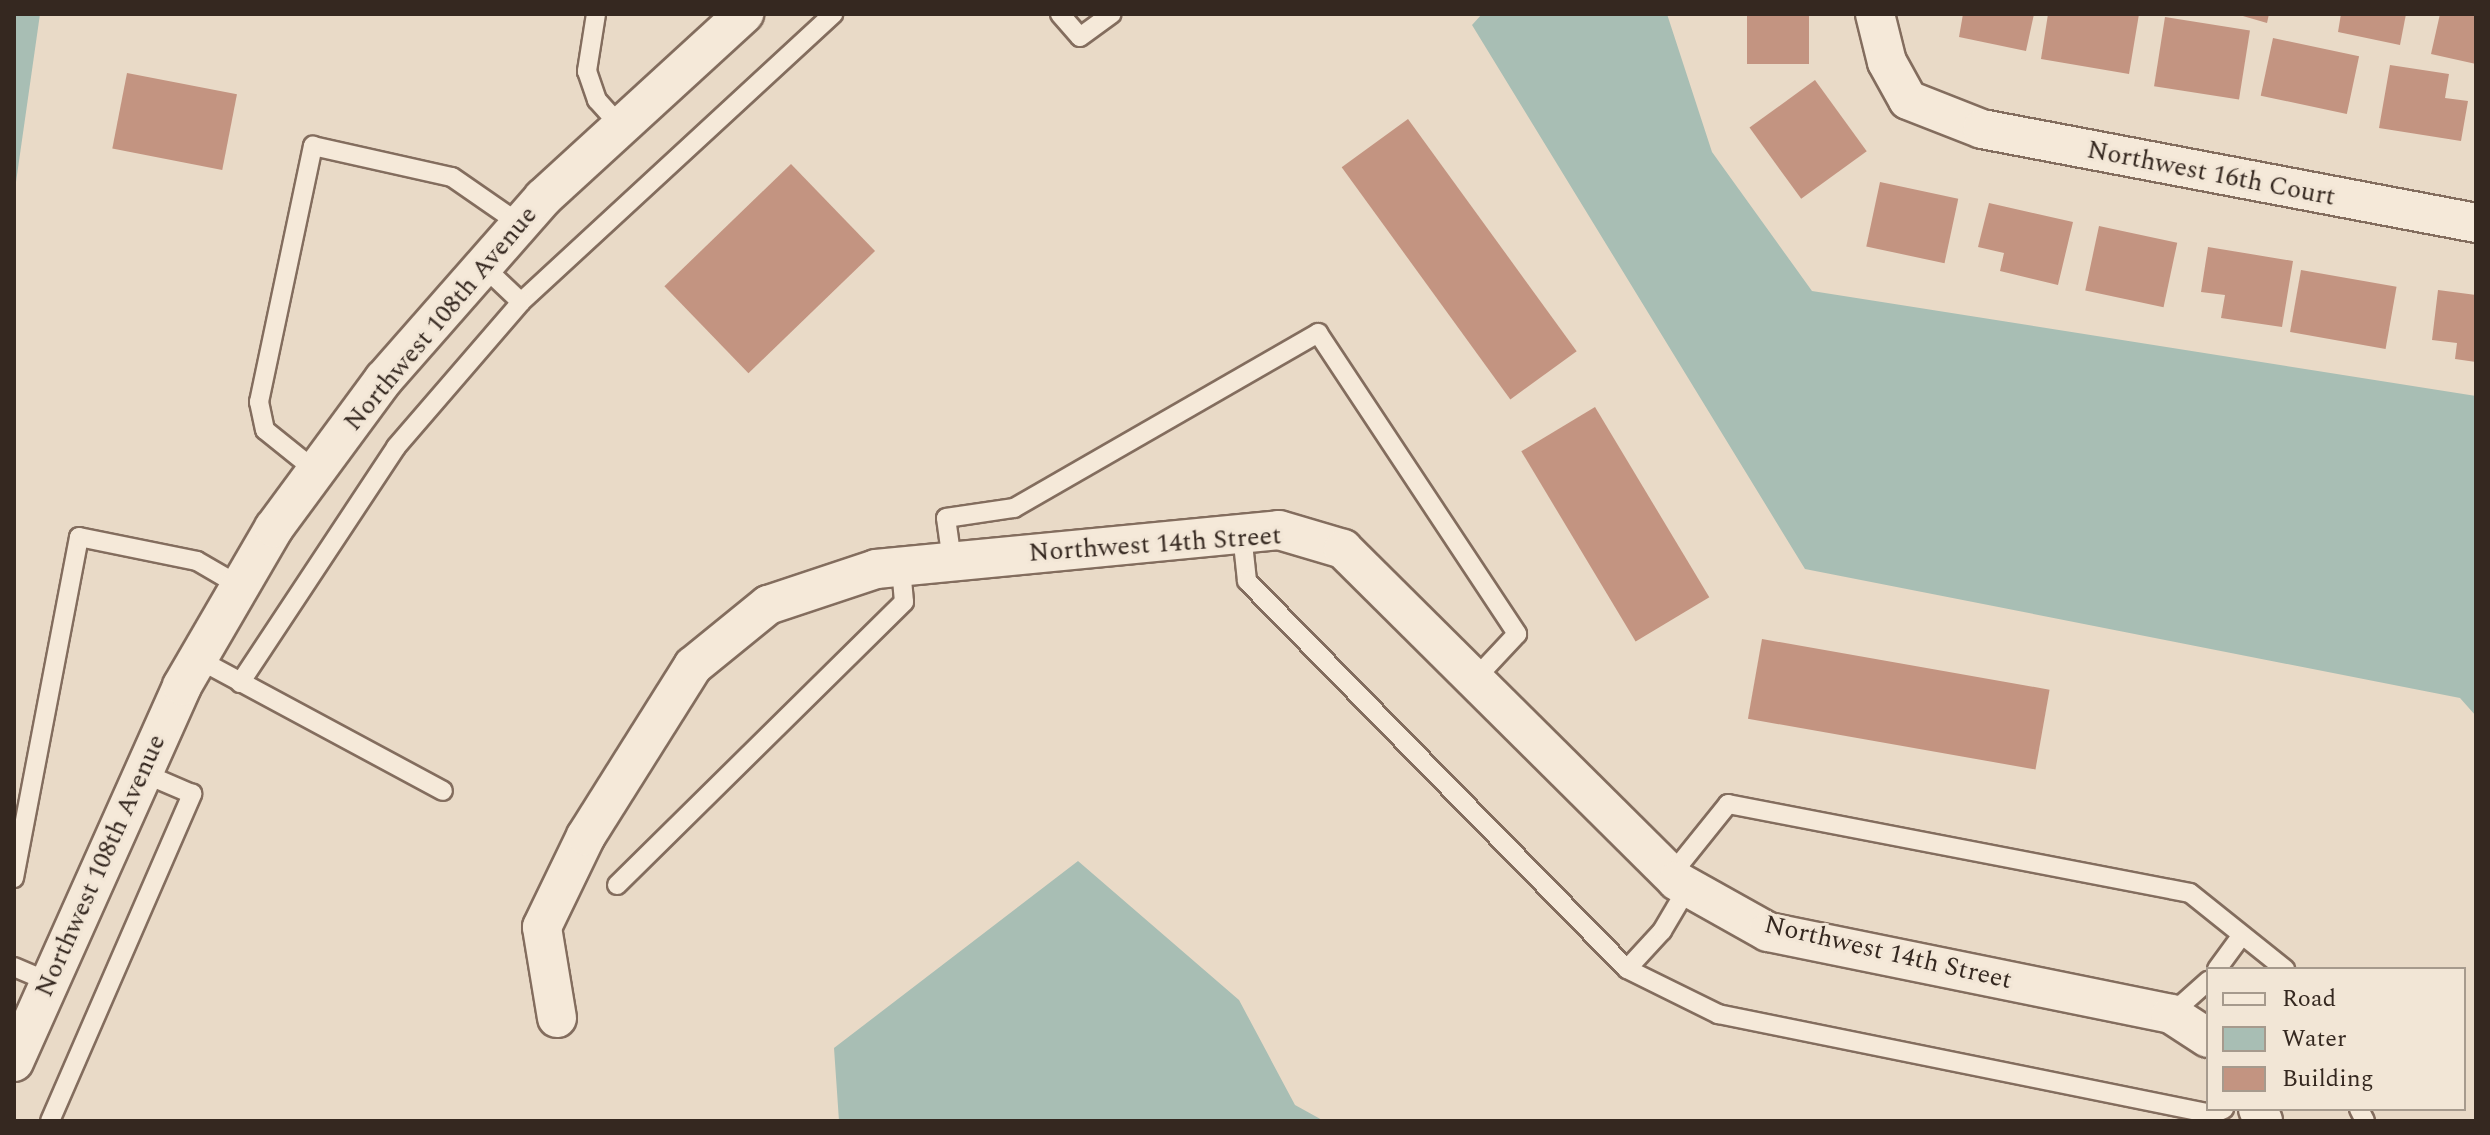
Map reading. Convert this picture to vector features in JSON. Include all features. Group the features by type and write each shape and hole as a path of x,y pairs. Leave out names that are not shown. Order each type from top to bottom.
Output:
{"street":[{"name":"Northwest 108th Avenue","path":"14,1062 143,773 198,659 240,586 316,471 384,379 520,224 744,14"},
{"name":"Northwest 16th Court","path":"1875,14 1887,62 1908,100 1947,117 1982,129 2476,223"},
{"name":"Northwest 14th Street","path":"557,1018 542,927 586,836 693,666 768,605 876,569 1279,530 1343,549 1680,881 1768,932 2171,1014 2206,1037"}],"lane":[{"path":"596,14 587,71 597,100 621,127"},
{"path":"240,683 396,447 521,302 833,14"},
{"path":"1060,14 1080,37 1112,14"},
{"path":"316,471 265,430 259,402 313,146 452,177 520,224"},
{"path":"483,266 521,302"},
{"path":"952,561 946,518 1014,508 1318,333 1517,634 1474,680"},
{"path":"1242,534 1247,581 1627,969 1718,1014 2212,1114 2219,1111"},
{"path":"14,878 79,537 197,561 240,586"},
{"path":"617,885 904,602 901,567"},
{"path":"198,659 443,791"},
{"path":"50,1121 192,794 143,773"},
{"path":"1627,969 1662,931 1680,881 1728,804 2190,893 2282,967"},
{"path":"2218,967 2242,935"},
{"path":"14,967 50,982"},
{"path":"2171,1014 2206,983"}],"water":[{"path":"14,14 40,14 14,196"},
{"path":"1482,14 1667,14 1712,152 1812,291 2476,396 2476,716 2460,698 1805,569 1472,25"},
{"path":"1078,861 1239,1000 1295,1105 1324,1121 839,1121 834,1048"}],"building":[{"path":"1747,14 1809,14 1809,64 1747,64"},
{"path":"1963,14 2034,14 2026,51 1959,37"},
{"path":"2048,14 2139,14 2129,74 2041,59"},
{"path":"2236,14 2269,14 2267,23"},
{"path":"2341,14 2406,14 2400,45 2338,32"},
{"path":"2440,14 2476,14 2476,64 2431,54"},
{"path":"2165,17 2250,30 2239,100 2154,86"},
{"path":"2273,38 2359,56 2347,114 2261,96"},
{"path":"2390,65 2449,74 2445,98 2468,101 2461,141 2379,128"},
{"path":"127,73 237,94 222,170 112,149"},
{"path":"1815,80 1867,151 1801,199 1749,128"},
{"path":"1408,119 1577,351 1510,399 1342,167"},
{"path":"791,164 875,251 748,373 664,286"},
{"path":"1880,182 1958,199 1945,263 1866,247"},
{"path":"1989,203 2073,222 2058,285 2000,271 2004,253 1978,247"},
{"path":"2099,226 2177,243 2164,307 2085,291"},
{"path":"2208,247 2293,261 2282,327 2221,318 2225,295 2201,292"},
{"path":"2301,270 2397,287 2386,349 2290,332"},
{"path":"2438,290 2476,295 2476,362 2455,359 2457,343 2432,340"},
{"path":"1595,407 1709,597 1636,642 1521,451"},
{"path":"1762,639 2050,690 2035,769 1748,719"}]}
